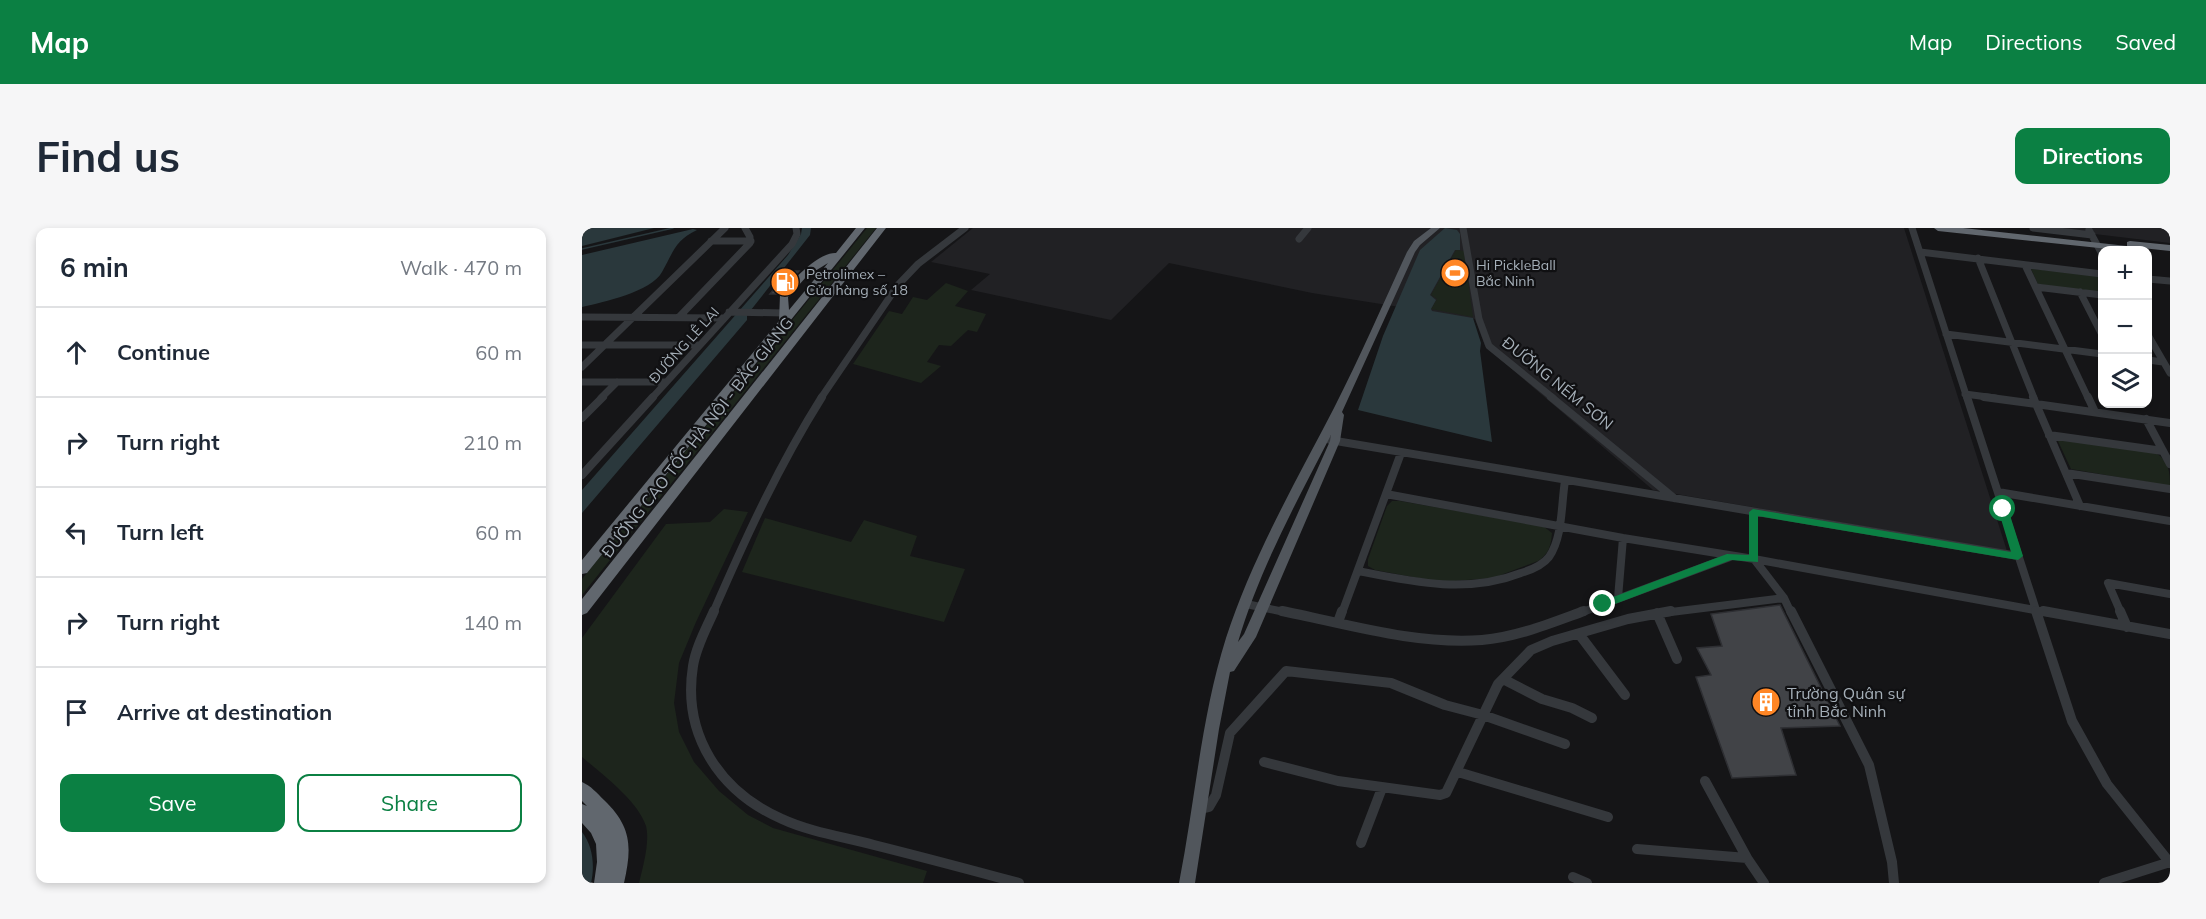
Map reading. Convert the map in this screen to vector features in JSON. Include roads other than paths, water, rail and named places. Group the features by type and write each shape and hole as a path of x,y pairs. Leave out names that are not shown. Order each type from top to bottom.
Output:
{"highway":[{"name":"ĐƯỜNG CAO TỐC HÀ NỘI - BẮC GIANG","path":"582,569 784,317 861,228"},
{"name":"ĐƯỜNG CAO TỐC HÀ NỘI - BẮC GIANG","path":"582,609 882,228"},
{"path":"858,259 873,246 887,228"},
{"path":"1938,228 2170,248"},
{"path":"1993,228 2034,230 2121,246"},
{"path":"2152,252 2170,254"},
{"path":"582,620 678,494 702,458"},
{"path":"582,790 608,814 619,834 622,858 615,883"},
{"path":"582,812 596,824 605,840 607,864 603,883"}],"main road":[{"path":"1187,883 1213,725 1233,639 1246,604 1412,252 1421,239 1436,228"},
{"path":"1224,675 1249,637 1335,441 1341,405"},
{"path":"1287,513 1302,516"}],"street":[{"path":"582,368 725,228"},
{"path":"745,228 751,241"},
{"name":"ĐƯỜNG LÊ LAI","path":"582,475 792,244 796,228"},
{"path":"965,228 918,264 898,285 827,388 792,444 762,501 705,631 693,667 692,705 700,741 712,765 738,794 766,811 783,820 818,830 1019,883"},
{"path":"1299,239 1308,228"},
{"name":"ĐƯỜNG NÉM SƠN","path":"1463,228 1479,319 1489,346 1674,498"},
{"path":"1912,228 2066,706 2089,755 2121,804 2170,863 2104,883"},
{"path":"711,241 751,241"},
{"path":"679,317 751,241"},
{"path":"1920,252 2098,273"},
{"path":"1978,258 2036,404 2080,506"},
{"path":"2025,265 2095,412"},
{"path":"2152,280 2169,283"},
{"path":"2036,287 2098,294"},
{"path":"2080,292 2098,326"},
{"path":"582,317 679,317 753,313 784,317"},
{"path":"1946,334 2098,353"},
{"path":"2152,342 2167,367"},
{"path":"582,345 603,348"},
{"path":"582,350 696,348"},
{"path":"2152,361 2167,367"},
{"path":"582,382 666,382"},
{"path":"582,418 617,382"},
{"path":"1965,394 2170,423"},
{"path":"2146,419 2170,464"},
{"path":"2049,435 2163,451"},
{"path":"1322,439 2018,556"},
{"path":"1338,622 1401,453"},
{"path":"2066,473 2170,489"},
{"path":"1358,571 1445,586 1494,582 1543,563 1554,546 1565,481"},
{"path":"1998,492 2170,521"},
{"path":"1386,494 2170,634"},
{"path":"1753,512 1754,559 1784,598 1869,765 1892,862 1894,883"},
{"path":"1618,598 1623,538"},
{"path":"1246,604 1426,639 1471,642 1535,629 1730,556"},
{"path":"2127,627 2108,583 2170,594"},
{"path":"1264,762 1338,781 1440,795 1446,793 1458,772 1483,715 1503,679 1530,650 1552,641 1628,619 1671,611 1784,598"},
{"path":"1657,613 1677,659"},
{"path":"1579,634 1625,695"},
{"path":"1201,809 1209,807 1216,795 1230,733 1286,671 1391,683 1445,705 1483,715 1565,744"},
{"path":"1503,679 1542,699 1572,708 1592,718"},
{"path":"1213,725 1234,727"},
{"path":"1458,772 1608,818"},
{"path":"1705,781 1747,858 1764,883"},
{"path":"1361,843 1382,788"},
{"path":"1636,849 1747,858"},
{"path":"1573,877 1587,883"}],"waterway":[{"path":"582,249 673,228"}],"place":[{"name":"Hi PickleBall Bắc Ninh","path":"1455,273"},
{"name":"Petrolimex – Cửa hàng số 18","path":"785,282"},
{"name":"Trường Quân sự tỉnh Bắc Ninh","path":"1766,702"}]}
